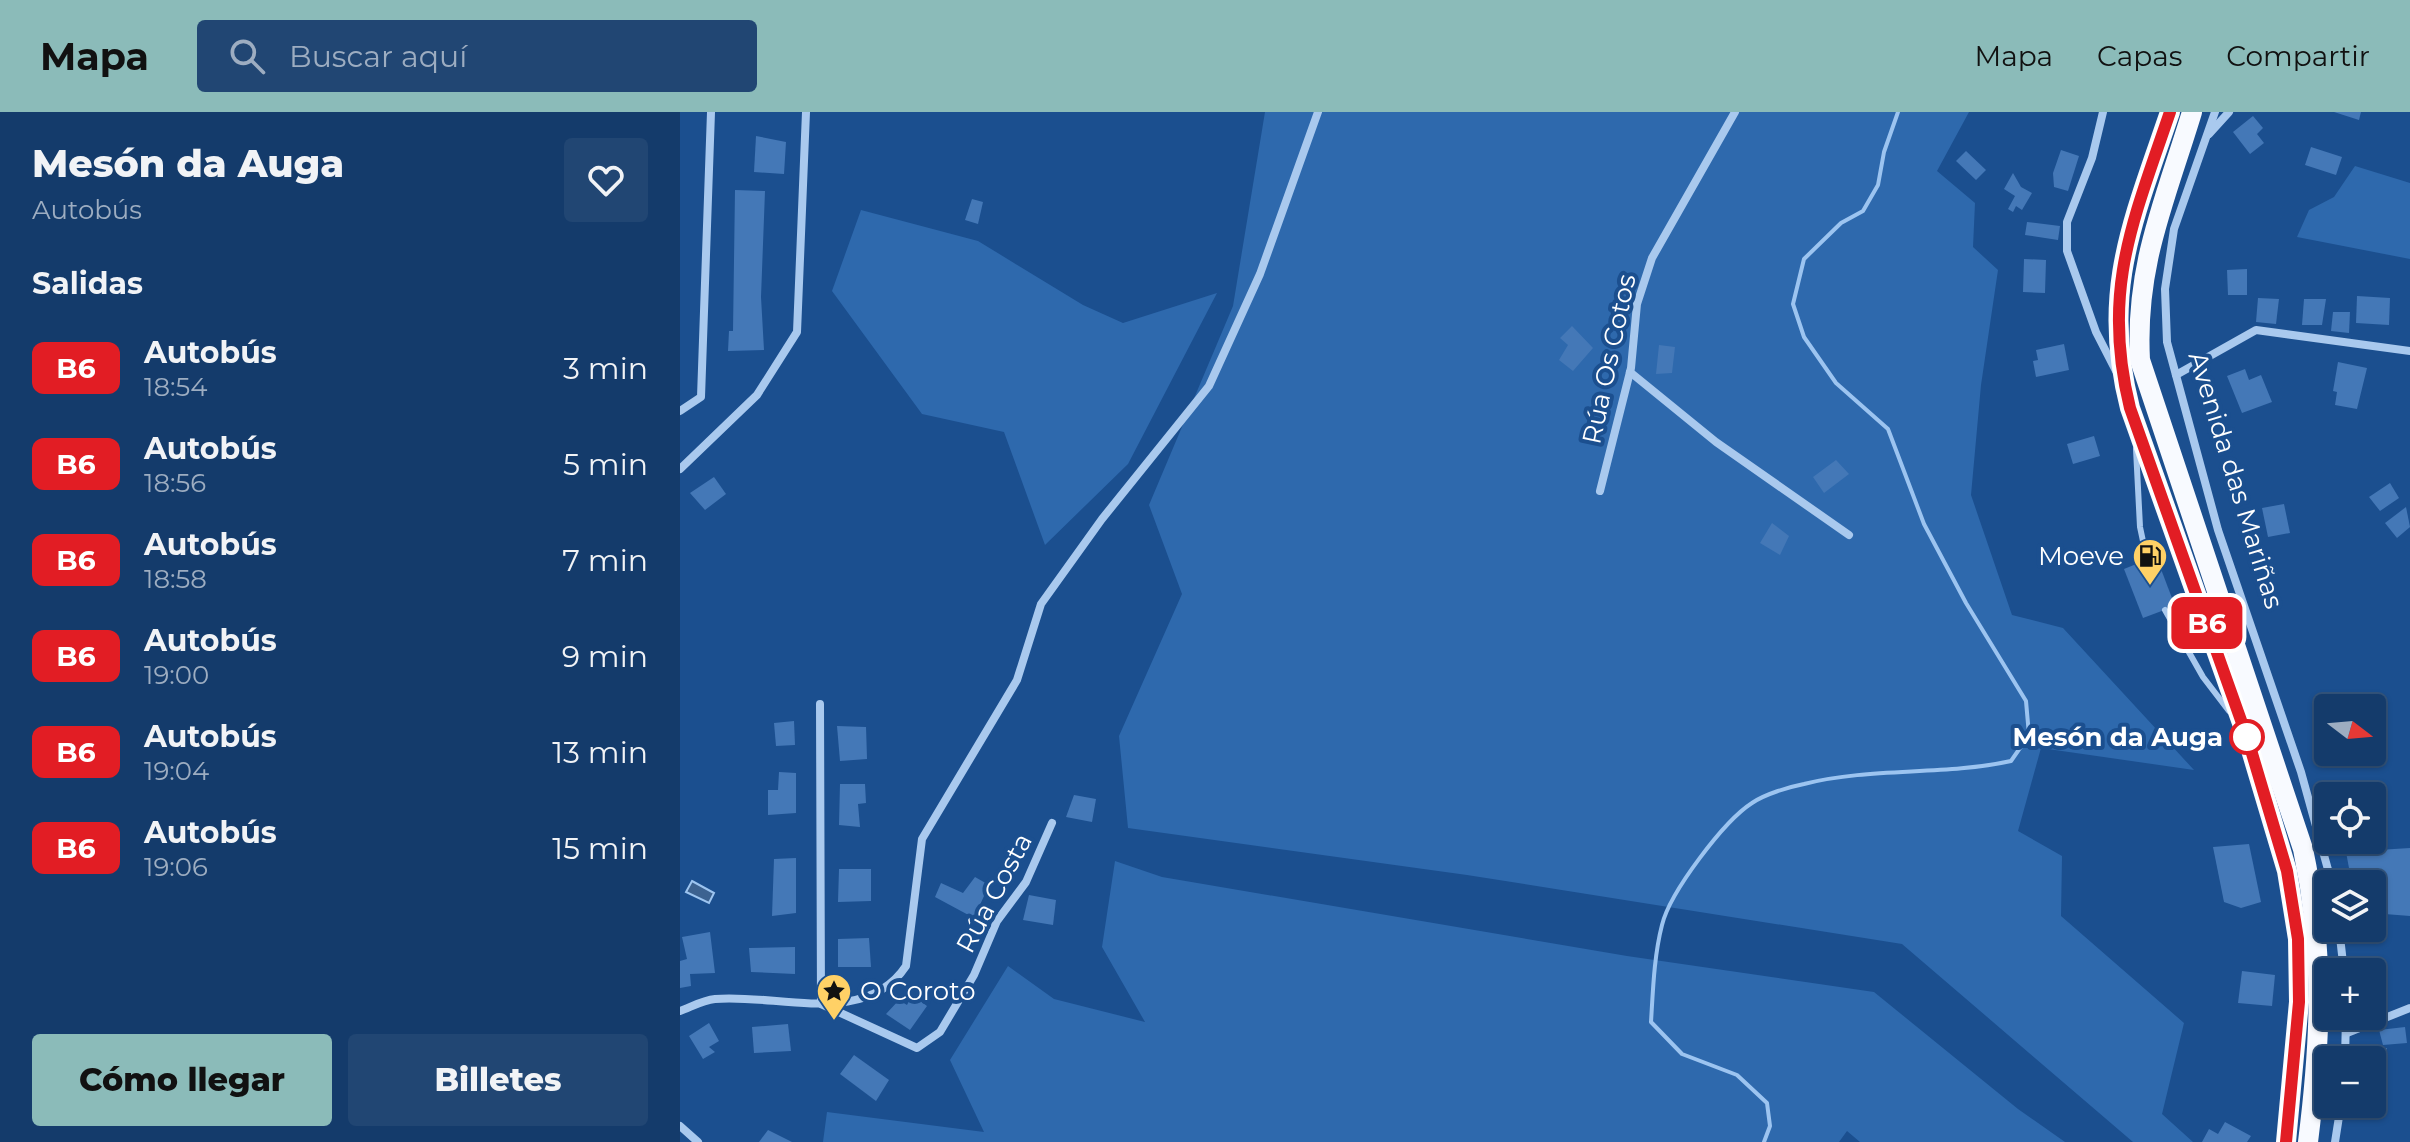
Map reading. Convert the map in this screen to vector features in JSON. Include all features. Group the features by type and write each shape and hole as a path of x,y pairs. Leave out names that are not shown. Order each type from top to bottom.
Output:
{"highway":[{"path":"2170,112 2136,213 2117,294 2118,359 2137,425 2248,740 2287,871 2298,939 2299,1002 2286,1142"},
{"name":"Avenida das Mariñas","path":"2192,112 2154,225 2142,276 2138,320 2140,360 2303,849 2316,909 2322,996 2308,1142"}],"street":[{"path":"680,411 701,397 711,112"},
{"path":"680,469 757,395 797,332 806,112"},
{"path":"680,1011 713,999 821,1004 855,999 894,983 906,966 922,839 1017,680 1041,604 1102,519 1209,386 1260,274 1318,112"},
{"name":"Rúa Os Cotos","path":"1600,491 1630,372 1637,304 1652,258 1735,112"},
{"path":"2103,112 2092,158 2067,222 2067,251 2103,349 2124,384"},
{"name":"Avenida das Mariñas","path":"2215,112 2174,229 2165,289 2167,342 2218,530 2301,772 2328,870"},
{"name":"Avenida das Mariñas","path":"2209,134 2229,112"},
{"path":"2176,375 2256,330 2410,351"},
{"path":"1630,372 1716,442 1849,535"},
{"path":"820,704 821,1004"},
{"name":"Rúa Costa","path":"821,1004 917,1048 940,1032 974,975 997,921 1026,882 1052,823"},
{"path":"2347,1033 2410,1008"},
{"path":"2346,1046 2347,1030"},
{"path":"2339,1141 2340,1118"},
{"path":"680,1126 698,1142"}],"lane":[{"path":"2137,425 2140,527 2147,560"},
{"path":"2165,610 2203,677 2248,740"}],"shaded area":[{"path":"1265,112 1969,112 1937,171 1975,203 1973,247 1998,270 1981,385 1971,495 2012,615 2063,628 2194,770 2041,748 2018,831 2062,856 2061,916 2184,1023 2162,1114 2193,1142 2133,1142 1902,944 1467,875 1128,828 1119,736 1182,594 1149,505 1233,306"},
{"path":"2355,166 2410,183 2410,259 2297,237 2309,210 2334,197"},
{"path":"861,210 978,241 1083,305 1123,323 1217,293 1128,464 1045,545 1004,432 922,414 832,291"},
{"path":"1115,861 1162,877 1627,956 1874,992 2018,1109 2065,1142 1860,1142 1847,1131 1839,1142 823,1142 827,1112 984,1132 950,1060 1008,966 1054,999 1145,1022 1102,947"},
{"path":"692,881 714,893 709,903 686,892"}],"building":[{"path":"2334,112 2361,112 2359,120"},
{"path":"2253,116 2263,128 2257,134 2264,143 2250,154 2233,132"},
{"path":"756,136 786,142 784,174 754,172"},
{"path":"2311,147 2342,157 2336,175 2305,165"},
{"path":"2061,150 2079,156 2068,191 2054,187 2053,173"},
{"path":"1966,151 1986,170 1976,180 1956,161"},
{"path":"2013,173 2021,187 2032,193 2022,210 2016,206 2013,212 2008,209 2015,196 2004,189"},
{"path":"735,190 765,191 761,297 764,350 728,351 729,331 733,331"},
{"path":"972,199 983,202 978,224 965,220"},
{"path":"2027,222 2060,226 2058,240 2025,235"},
{"path":"2024,259 2046,260 2045,293 2023,292"},
{"path":"2247,269 2247,295 2228,295 2227,270"},
{"path":"2357,296 2390,298 2389,325 2356,323"},
{"path":"2258,298 2279,299 2276,324 2256,322"},
{"path":"2304,299 2326,299 2322,325 2302,325"},
{"path":"2333,312 2350,312 2349,333 2331,331"},
{"path":"1572,326 1593,348 1573,371 1559,360 1568,345 1560,338"},
{"path":"2064,344 2069,370 2036,377 2033,361 2038,360 2036,350"},
{"path":"1659,345 1675,347 1672,373 1656,374"},
{"path":"2338,362 2367,368 2357,409 2335,405 2337,392 2333,391"},
{"path":"2245,369 2249,380 2261,375 2272,402 2242,413 2227,376"},
{"path":"2094,436 2100,456 2073,464 2067,444"},
{"path":"1836,460 1849,474 1824,493 1813,477"},
{"path":"714,477 726,494 705,510 690,493"},
{"path":"2390,483 2399,498 2380,511 2369,497"},
{"path":"2284,504 2290,533 2268,537 2262,508"},
{"path":"2406,507 2410,527 2397,538 2385,523"},
{"path":"1772,523 1789,536 1780,555 1760,543"},
{"name":"Moeve","path":"2156,556 2175,606 2143,618 2124,569"},
{"path":"794,721 795,745 776,746 774,723"},
{"path":"837,726 866,727 867,759 840,761"},
{"path":"779,772 796,773 796,813 768,815 768,790 778,790"},
{"path":"840,784 865,784 866,803 858,804 860,827 839,825"},
{"path":"1074,795 1096,799 1092,822 1066,817"},
{"path":"2249,844 2261,902 2241,908 2224,902 2213,847"},
{"path":"2410,848 2410,916 2386,914 2386,870 2349,870 2346,854 2386,854 2386,850"},
{"path":"796,858 796,913 772,916 774,859"},
{"path":"839,869 871,869 871,901 838,902"},
{"path":"975,877 989,885 974,918 935,897 941,883 963,893"},
{"path":"1029,895 1056,900 1053,925 1023,920"},
{"path":"710,932 715,973 690,974 691,986 680,988 680,961 687,959 682,937"},
{"path":"869,938 871,967 838,967 838,939"},
{"path":"795,947 795,974 751,972 749,948"},
{"path":"2242,971 2275,975 2272,1006 2238,1003"},
{"path":"912,995 927,1006 910,1030 886,1014 899,1000 907,1005"},
{"path":"709,1023 719,1041 709,1047 715,1052 703,1059 689,1036"},
{"path":"788,1024 791,1051 754,1053 752,1027"},
{"path":"2405,1027 2407,1043 2383,1045 2379,1030"},
{"path":"854,1055 889,1080 876,1101 840,1074"},
{"path":"2225,1122 2251,1136 2247,1142 2202,1142 2209,1129 2218,1134"},
{"path":"768,1130 792,1142 759,1142"}],"waterway":[{"path":"1764,1142 1770,1126 1767,1103 1737,1075 1682,1054 1651,1022 1662,925 1687,877 1727,825 1752,803 1770,794 1855,775 1959,769 2011,761 2029,735 2026,701 1966,603 1924,524 1888,429 1836,383 1804,337 1793,304 1804,259 1841,223 1863,211 1878,185 1884,152 1898,112"}],"bus line":[{"name":"B6","path":"2170,112 2126,250 2117,294 2118,359 2130,408 2248,740 2287,871 2298,939 2299,1002 2286,1142"}],"place":[{"name":"Moeve","path":"2150,587"},
{"name":"Mesón da Auga","path":"2247,737"},
{"name":"O Coroto","path":"834,1022"}]}
